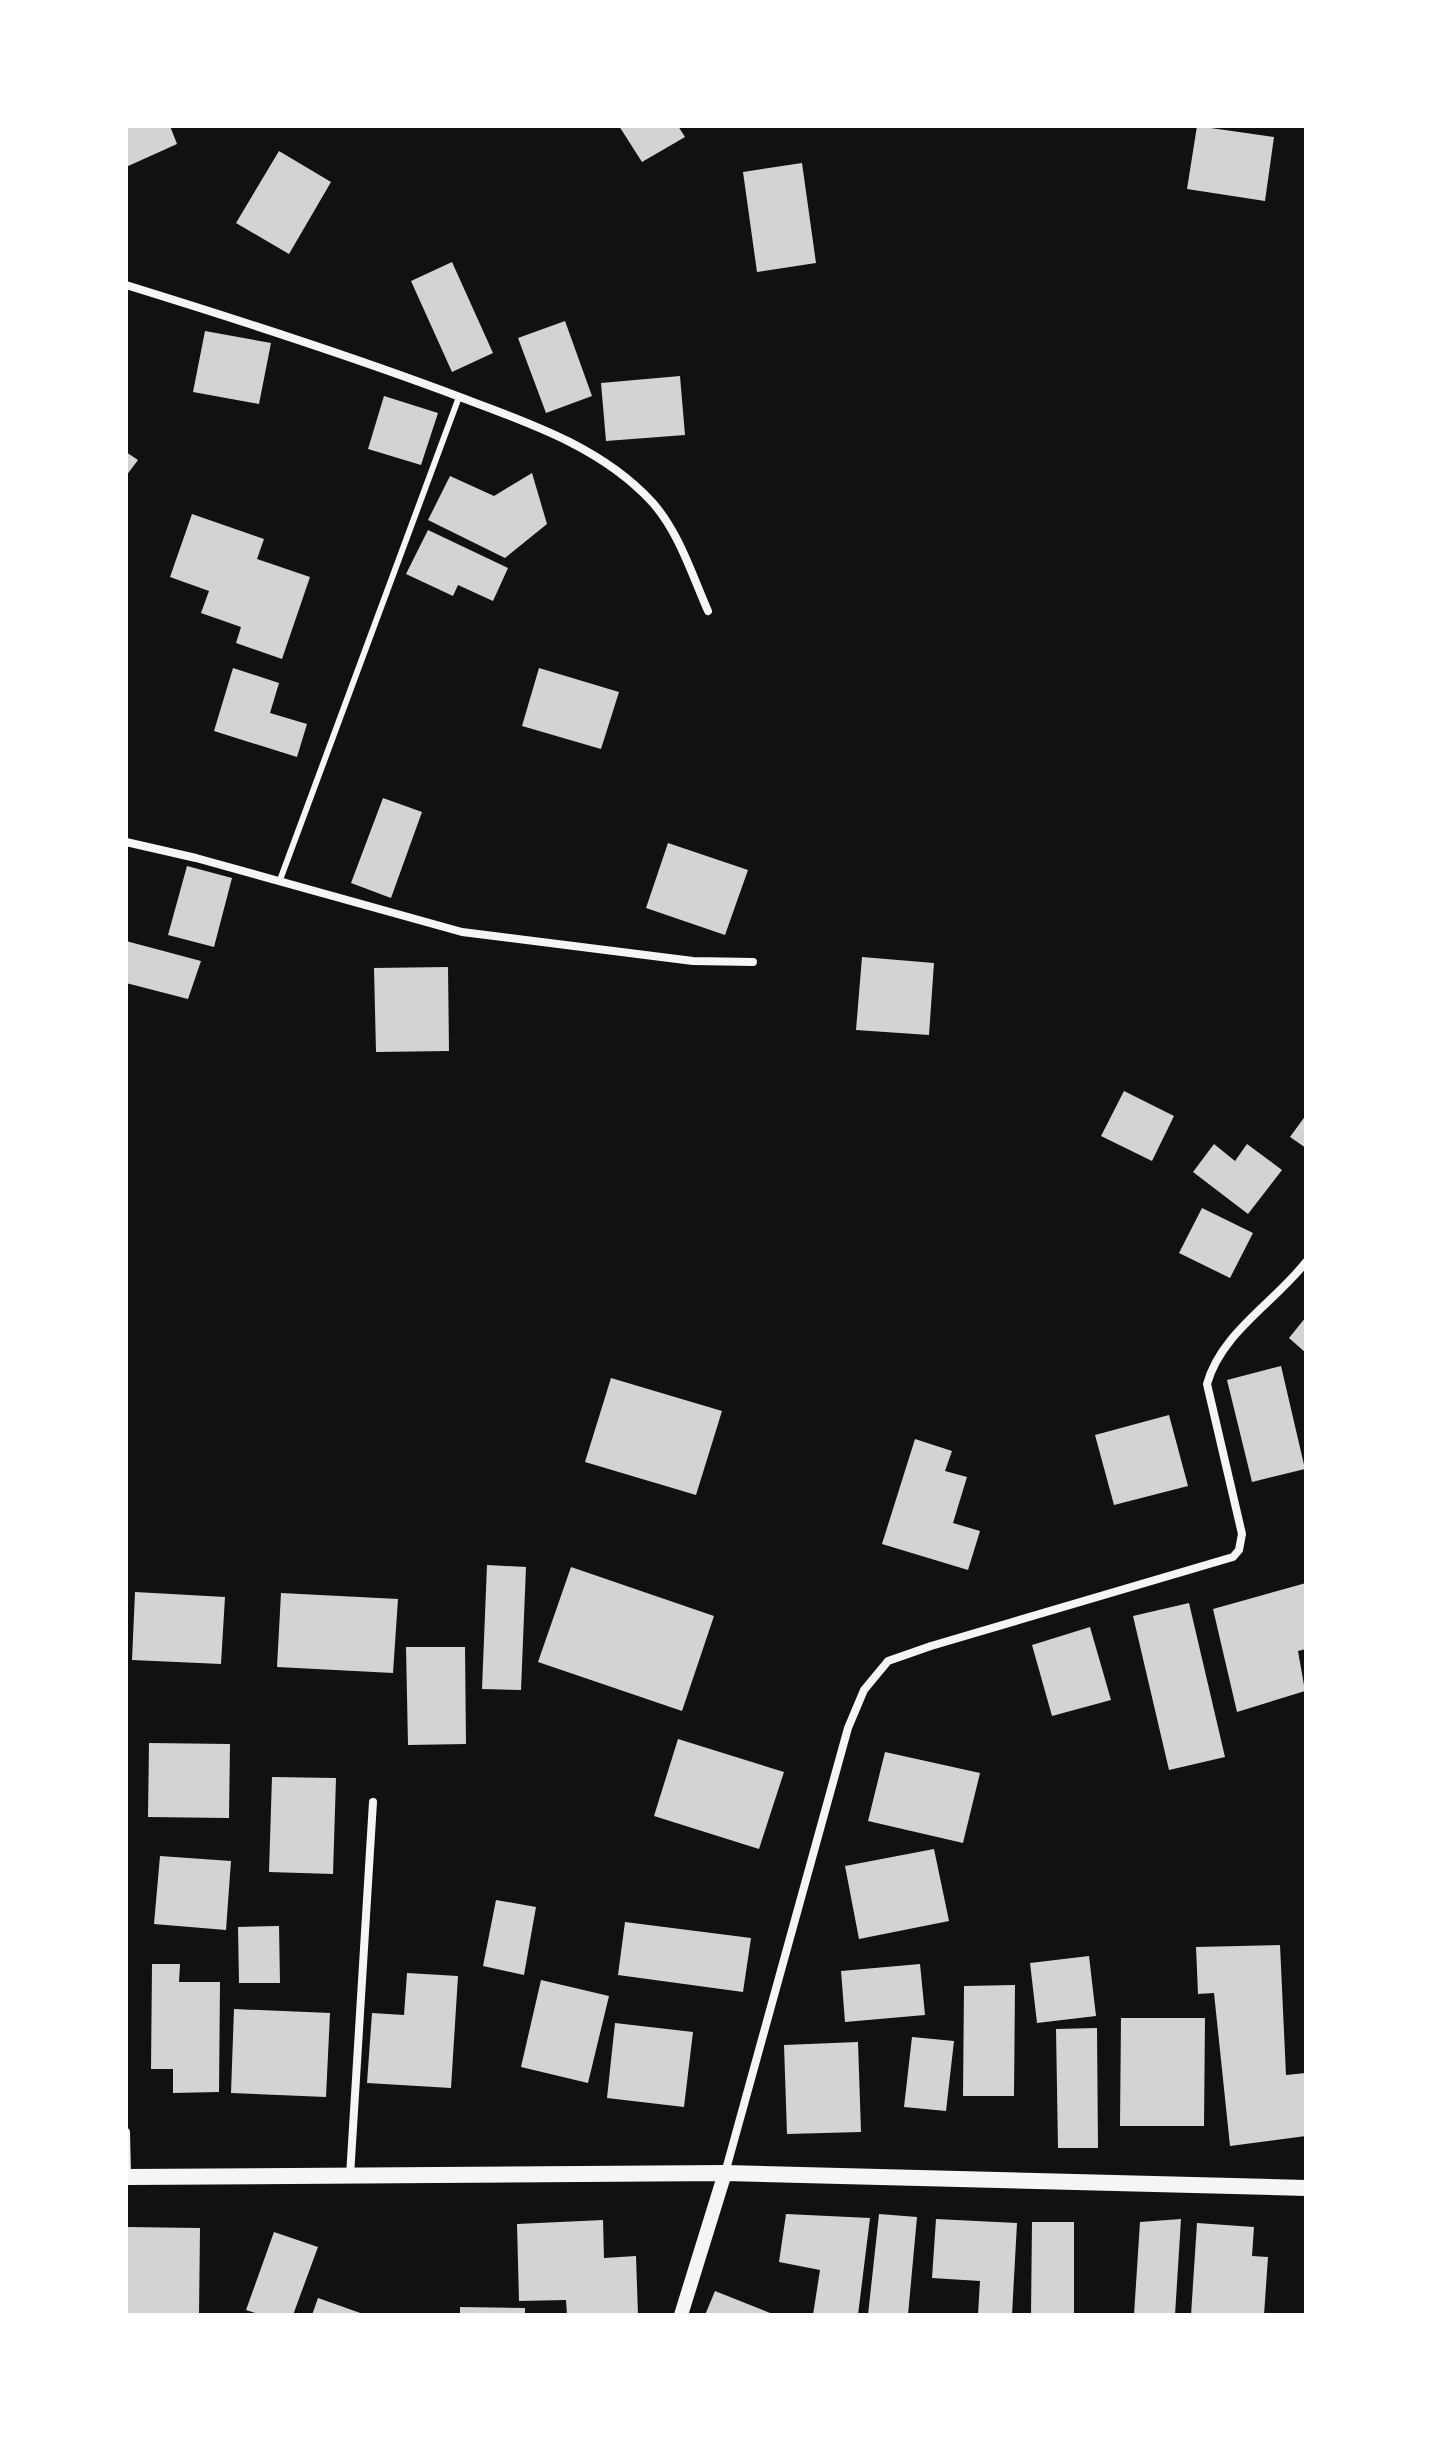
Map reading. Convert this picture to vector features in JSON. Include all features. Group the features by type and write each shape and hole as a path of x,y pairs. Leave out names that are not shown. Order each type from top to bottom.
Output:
{"main road":[{"path":"127,2177 725,2173 1306,2188"}],"street":[{"path":"126,285 339,351 534,425 588,452 625,477 654,503 673,532 708,611"},
{"path":"126,842 280,880 462,932 693,961 753,962"},
{"path":"681,2315 725,2173 848,1728 864,1690 888,1661 1233,1557 1239,1550 1242,1534 1207,1384 1212,1363 1306,1262"},
{"path":"350,2176 373,1802"},
{"path":"126,2132 127,2177"}],"lane":[{"path":"280,880 459,397"}],"building":[{"path":"126,126 170,126 177,144 126,167"},
{"path":"619,126 678,126 685,137 642,162"},
{"path":"1197,126 1274,137 1265,201 1187,189"},
{"path":"279,151 331,182 289,254 236,223"},
{"path":"802,163 816,263 757,272 743,172"},
{"path":"452,262 493,353 452,372 411,281"},
{"path":"565,321 592,396 546,413 518,338"},
{"path":"205,331 271,343 259,404 193,392"},
{"path":"680,376 685,435 606,441 601,383"},
{"path":"384,396 438,413 421,465 368,449"},
{"path":"126,452 138,460 126,476"},
{"path":"532,473 547,524 505,558 428,520 450,476 494,496"},
{"path":"192,514 264,539 257,559 310,577 282,659 236,643 241,627 201,613 209,591 170,577"},
{"path":"428,530 508,568 493,601 458,585 453,596 406,574"},
{"path":"233,668 279,683 270,713 307,724 297,757 214,731"},
{"path":"539,668 619,692 601,749 522,726"},
{"path":"383,798 422,812 391,898 351,883"},
{"path":"668,843 748,870 725,935 646,908"},
{"path":"187,866 232,878 214,947 168,935"},
{"path":"126,941 201,961 188,999 126,983"},
{"path":"862,957 934,963 929,1035 856,1030"},
{"path":"448,967 449,1051 376,1052 374,968"},
{"path":"1124,1091 1174,1116 1152,1161 1101,1136"},
{"path":"1306,1115 1306,1148 1290,1137"},
{"path":"1214,1144 1235,1161 1247,1144 1282,1170 1248,1214 1193,1172"},
{"path":"1202,1208 1253,1233 1230,1278 1179,1253"},
{"path":"1306,1317 1306,1353 1289,1338"},
{"path":"1281,1366 1305,1469 1252,1482 1227,1380"},
{"path":"611,1378 722,1411 696,1495 585,1462"},
{"path":"1169,1415 1188,1486 1114,1505 1095,1435"},
{"path":"915,1439 952,1451 945,1471 967,1477 953,1523 980,1531 968,1570 882,1544"},
{"path":"487,1565 526,1567 521,1690 482,1689"},
{"path":"571,1567 714,1616 682,1711 538,1662"},
{"path":"1306,1583 1306,1649 1298,1651 1305,1691 1237,1712 1213,1609"},
{"path":"135,1592 225,1597 221,1664 132,1660"},
{"path":"281,1593 398,1599 393,1673 277,1667"},
{"path":"1189,1603 1225,1757 1169,1770 1133,1616"},
{"path":"1090,1627 1111,1700 1052,1716 1032,1645"},
{"path":"406,1647 465,1647 466,1744 408,1745"},
{"path":"678,1739 784,1772 759,1849 654,1816"},
{"path":"149,1743 230,1744 229,1818 148,1817"},
{"path":"885,1752 980,1773 963,1843 868,1821"},
{"path":"272,1777 336,1778 333,1874 269,1872"},
{"path":"934,1849 949,1921 859,1939 845,1866"},
{"path":"160,1856 231,1861 226,1930 154,1924"},
{"path":"496,1900 536,1907 524,1975 483,1966"},
{"path":"625,1922 751,1938 743,1992 618,1975"},
{"path":"279,1926 280,1983 239,1983 238,1927"},
{"path":"1280,1945 1286,2075 1306,2073 1306,2136 1230,2146 1214,1993 1198,1994 1196,1947"},
{"path":"1089,1956 1096,2016 1037,2023 1030,1963"},
{"path":"152,1964 180,1964 179,1982 220,1982 219,2092 173,2093 173,2069 151,2069"},
{"path":"920,1964 925,2015 845,2022 841,1971"},
{"path":"407,1973 458,1976 451,2088 367,2083 372,2013 404,2015"},
{"path":"541,1980 609,1996 588,2083 521,2067"},
{"path":"1015,1985 1014,2096 963,2096 964,1986"},
{"path":"234,2009 330,2013 326,2097 231,2093"},
{"path":"1121,2018 1205,2018 1204,2126 1120,2126"},
{"path":"615,2023 693,2032 684,2107 607,2098"},
{"path":"1097,2028 1098,2148 1058,2148 1056,2029"},
{"path":"912,2037 954,2041 946,2111 904,2107"},
{"path":"858,2042 861,2132 787,2134 784,2045"},
{"path":"786,2214 870,2218 858,2315 813,2315 820,2270 779,2262"},
{"path":"879,2214 917,2217 908,2315 868,2315"},
{"path":"936,2219 1017,2223 1012,2315 978,2315 980,2281 932,2278"},
{"path":"1181,2219 1175,2315 1134,2315 1140,2222"},
{"path":"603,2220 604,2258 636,2256 638,2315 567,2315 566,2300 519,2301 517,2224"},
{"path":"1032,2222 1074,2222 1074,2315 1031,2315"},
{"path":"1197,2223 1254,2227 1252,2256 1268,2257 1264,2315 1191,2315"},
{"path":"126,2227 200,2228 199,2315 126,2315"},
{"path":"274,2232 318,2247 293,2315 261,2315 246,2310"},
{"path":"715,2291 775,2315 705,2315"},
{"path":"318,2298 366,2315 312,2315"},
{"path":"460,2307 525,2308 525,2315 460,2315"}]}
